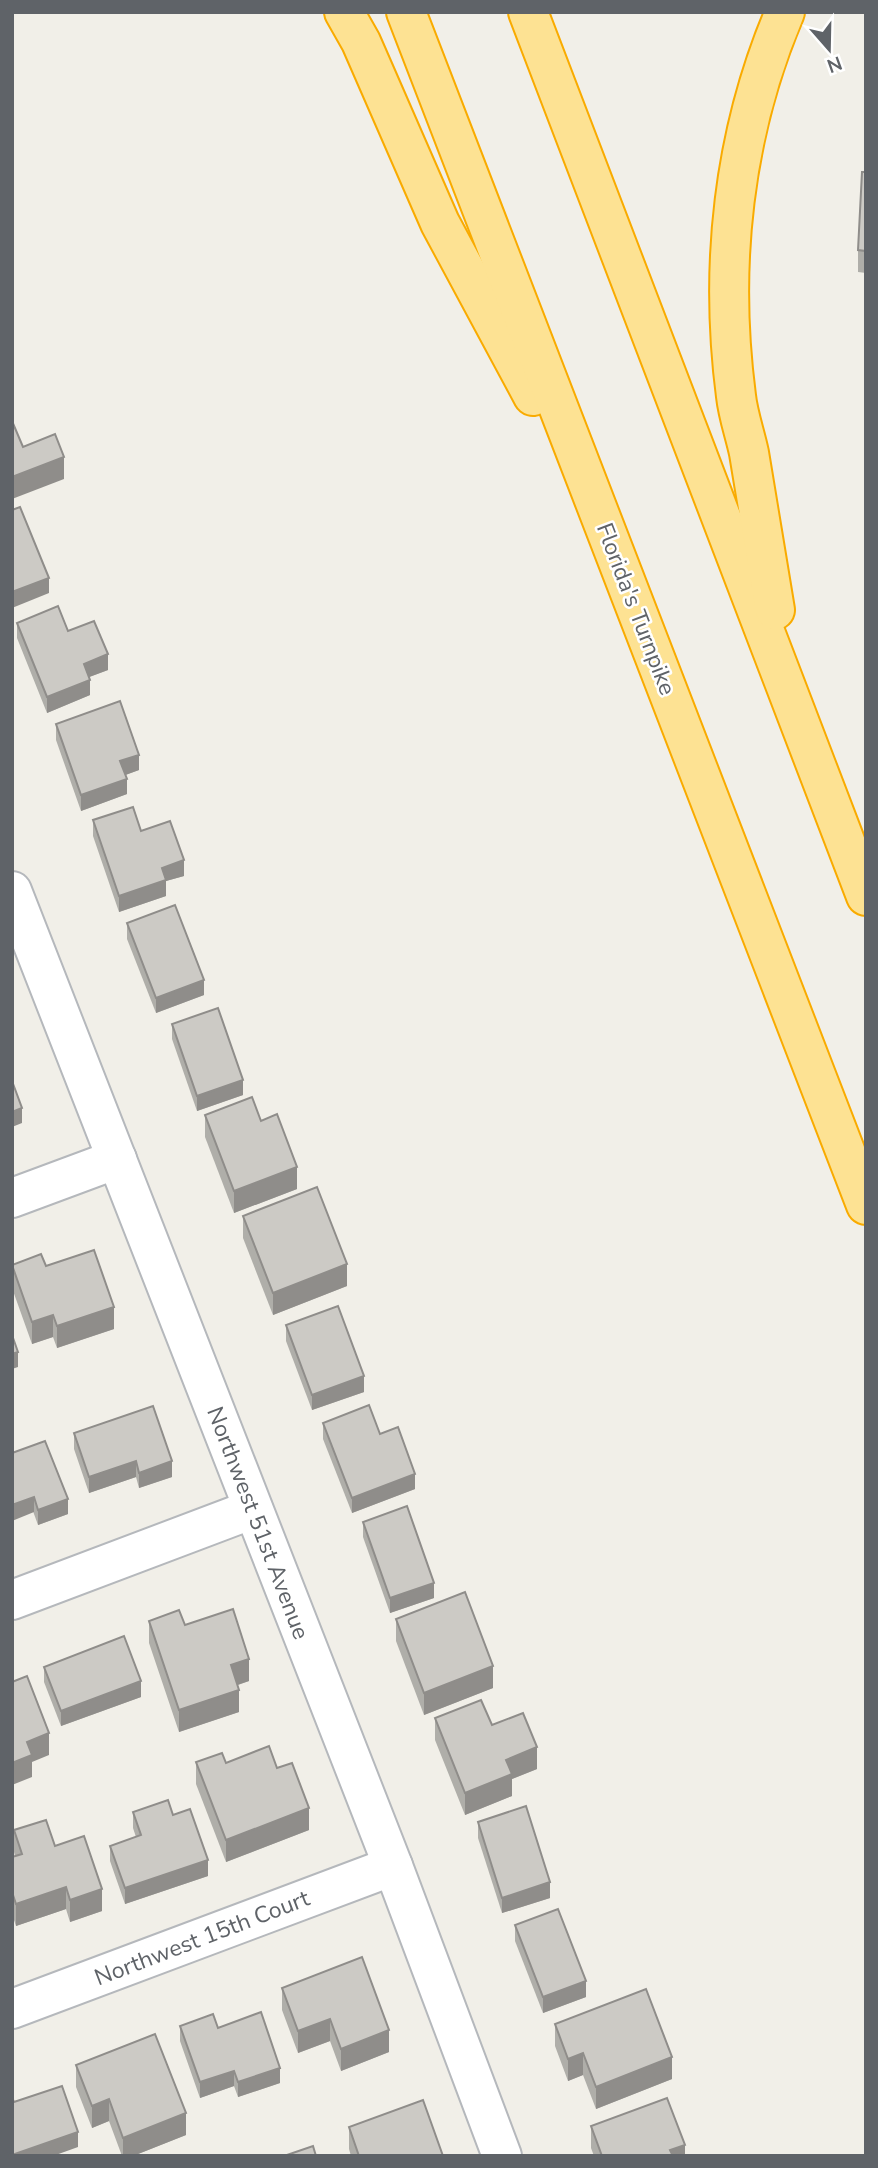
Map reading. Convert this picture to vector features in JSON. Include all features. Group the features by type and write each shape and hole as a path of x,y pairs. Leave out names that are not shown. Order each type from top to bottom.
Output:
{"highway":[{"path":"344,12 361,42 440,223 610,541"},
{"name":"Florida's Turnpike","path":"406,12 866,1205"},
{"path":"528,12 866,896"},
{"path":"785,12 752,108 737,172 730,238 729,314 736,399 748,450 789,691"}],"street":[{"name":"Northwest 51st Avenue","path":"12,891 393,1866 502,2156"},
{"path":"12,1198 117,1159"},
{"path":"12,1600 253,1509"},
{"name":"Northwest 15th Court","path":"12,2010 393,1866"}],"building":[{"path":"862,172 866,172 866,251 858,250"},
{"path":"12,421 23,447 55,434 64,457 12,477"},
{"path":"20,507 49,578 12,592 12,510"},
{"path":"58,606 68,631 94,621 108,654 84,664 90,680 47,697 17,623"},
{"path":"120,701 139,755 120,761 127,779 81,795 56,724"},
{"path":"133,807 141,831 170,821 184,860 162,868 166,880 119,896 93,820"},
{"path":"175,905 204,980 156,998 127,923"},
{"path":"218,1008 243,1080 197,1096 172,1024"},
{"path":"12,1081 22,1108 12,1112"},
{"path":"252,1097 261,1121 277,1114 297,1167 234,1191 205,1115"},
{"path":"317,1187 347,1264 273,1293 243,1216"},
{"path":"94,1250 114,1307 57,1326 53,1315 32,1322 12,1265 41,1254 46,1266"},
{"path":"338,1306 364,1376 312,1395 286,1325"},
{"path":"12,1335 18,1352 12,1354"},
{"path":"369,1405 380,1434 398,1427 415,1474 352,1498 323,1423"},
{"path":"153,1406 172,1461 139,1473 136,1461 89,1477 74,1433"},
{"path":"45,1441 68,1499 38,1510 34,1497 12,1505 12,1453"},
{"path":"407,1506 434,1583 390,1598 363,1522"},
{"path":"465,1592 493,1666 424,1693 396,1619"},
{"path":"233,1609 249,1659 231,1665 239,1690 179,1710 149,1621 179,1610 185,1625"},
{"path":"124,1636 141,1681 61,1711 44,1667"},
{"path":"27,1676 49,1733 27,1742 32,1755 12,1763 12,1682"},
{"path":"481,1700 492,1725 523,1713 537,1747 506,1760 512,1774 465,1793 435,1718"},
{"path":"269,1746 277,1768 292,1763 309,1808 226,1840 196,1762 222,1753 226,1763"},
{"path":"168,1800 173,1815 190,1809 208,1860 125,1888 110,1846 141,1835 133,1812"},
{"path":"526,1806 550,1882 502,1898 478,1822"},
{"path":"46,1820 55,1846 84,1836 102,1889 70,1900 66,1887 16,1904 12,1892 12,1857 22,1854 14,1830"},
{"path":"558,1909 586,1981 543,1997 515,1925"},
{"path":"362,1957 389,2030 341,2049 330,2019 298,2031 282,1988"},
{"path":"646,1989 672,2057 596,2087 583,2053 568,2059 555,2024"},
{"path":"261,2012 280,2068 238,2082 234,2071 200,2082 180,2026 213,2014 218,2028"},
{"path":"155,2034 186,2113 123,2138 109,2099 92,2106 76,2065"},
{"path":"62,2086 78,2132 12,2155 12,2097 14,2102"},
{"path":"667,2098 685,2145 670,2150 673,2156 602,2156 591,2126"},
{"path":"423,2100 443,2156 359,2156 349,2127"},
{"path":"313,2146 316,2156 284,2156"}]}
